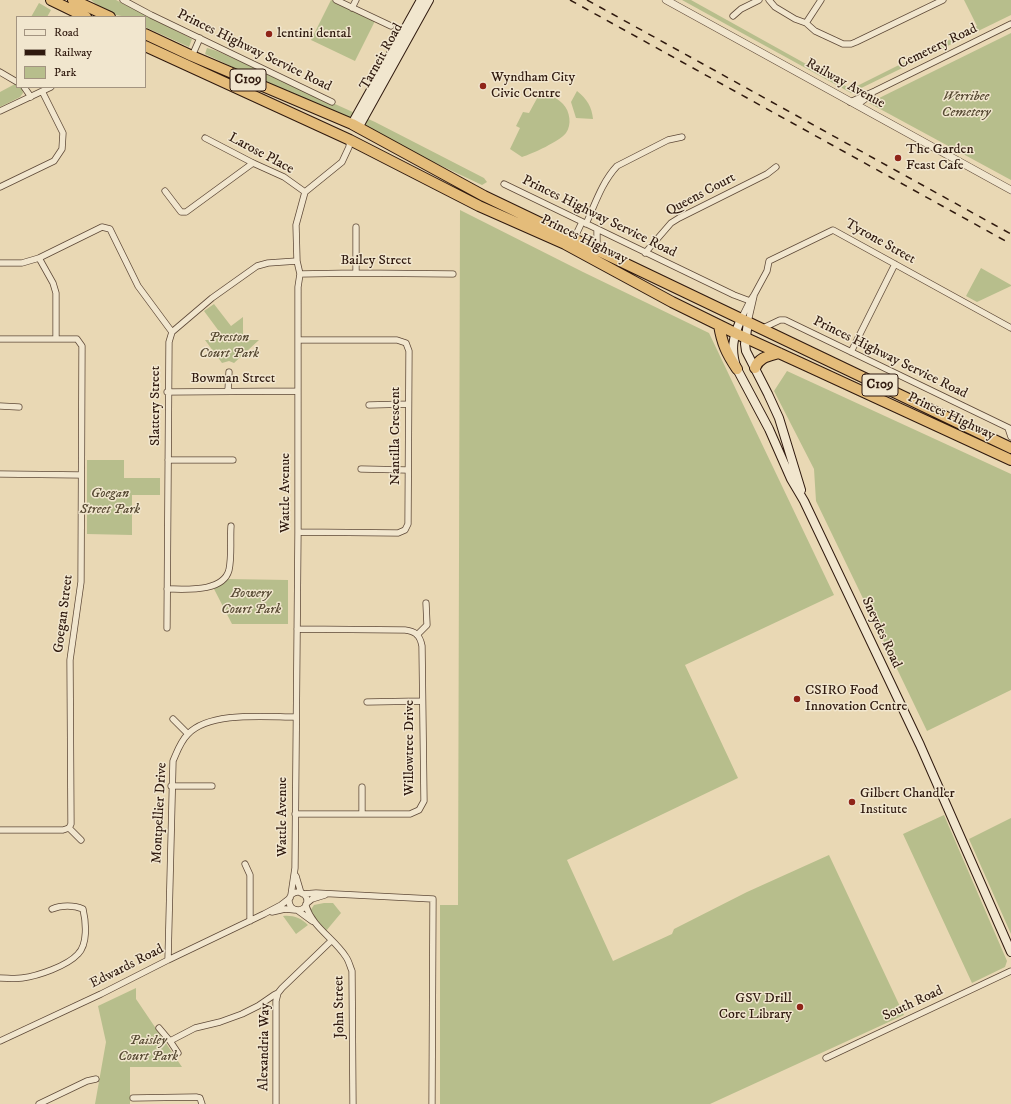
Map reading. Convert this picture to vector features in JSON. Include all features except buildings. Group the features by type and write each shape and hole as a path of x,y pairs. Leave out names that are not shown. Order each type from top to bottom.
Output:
{"highway":[{"path":"73,0 108,16"},
{"path":"85,0 97,11"},
{"path":"55,1 84,16"},
{"name":"Princes Highway","path":"146,34 192,56 355,126 484,196 1011,448"},
{"name":"Princes Highway","path":"146,46 350,140 479,206 565,244 719,326 1011,460"},
{"path":"188,66 192,56"},
{"path":"350,140 355,126"},
{"path":"479,206 484,196"},
{"path":"574,239 582,253"},
{"path":"719,326 722,343 737,369"},
{"path":"755,368 757,362 761,359 779,353"}],"main road":[{"name":"Tarneit Road","path":"355,126 421,0"},
{"name":"Tarneit Road","path":"355,126 429,0"},
{"name":"Sneydes Road","path":"745,321 735,333 733,351 737,369 768,429 790,479 804,501 920,745 1011,952"},
{"name":"Sneydes Road","path":"745,321 746,351 779,418 804,501"}],"street":[{"name":"Princes Highway Service Road","path":"123,0 132,6 332,102"},
{"path":"336,0 391,26"},
{"path":"352,8 356,0"},
{"name":"Railway Avenue","path":"666,0 1011,190"},
{"path":"733,16 741,9 759,0"},
{"path":"769,0 775,7 800,22 806,23 815,31 842,44 851,44 943,0"},
{"path":"806,23 821,0"},
{"name":"Cemetery Road","path":"850,102 1011,24"},
{"path":"192,56 200,38"},
{"path":"0,72 16,81"},
{"path":"25,88 31,96"},
{"path":"0,111 49,88"},
{"path":"0,187 54,161 62,149 63,133 42,91"},
{"name":"Cemetery Road","path":"857,105 875,91"},
{"name":"Princes Highway","path":"574,239 605,182 617,166 668,140 682,137"},
{"name":"Larose Place","path":"205,138 284,177 305,192"},
{"path":"305,192 342,162 350,147 350,140"},
{"path":"165,191 181,212 186,212 253,163"},
{"name":"Queens Court","path":"645,253 671,223 767,174 776,167"},
{"name":"Princes Highway Service Road","path":"504,184 645,253 750,301"},
{"name":"Wattle Avenue","path":"291,897 295,868 296,814 298,287 300,274 297,261 296,224 305,192"},
{"path":"0,263 22,263 39,258 102,226 110,229 138,286 172,332 212,298 257,266 268,263 297,261"},
{"path":"356,227 356,273"},
{"name":"Princes Highway","path":"597,229 597,250"},
{"name":"Tyrone Street","path":"745,321 750,301 767,271 769,261 833,230 1011,328"},
{"path":"39,258 53,283 56,293 56,339"},
{"path":"851,352 895,264"},
{"name":"Bailey Street","path":"300,274 453,274"},
{"name":"Tyrone Street","path":"745,321 754,295"},
{"name":"Princes Highway Service Road","path":"761,329 780,320 785,320 1010,428 1011,437"},
{"name":"Slattery Street","path":"167,628 167,392 169,342 172,332"},
{"name":"Goegan Street","path":"0,339 77,339 82,346 81,582 70,660 70,824 68,828"},
{"name":"Nantilla Crescent","path":"298,340 397,340 406,343 409,351 408,524 405,530 398,533 298,532"},
{"path":"228,391 229,372"},
{"name":"Bowman Street","path":"167,392 298,391"},
{"path":"369,405 408,404"},
{"path":"0,406 19,406"},
{"path":"168,460 233,460"},
{"path":"361,470 408,470"},
{"path":"0,474 81,475"},
{"path":"167,589 199,589 210,587 221,581 228,572 230,561 231,526"},
{"path":"297,629 405,630 413,631 417,634 426,625 426,603"},
{"name":"Willowtree Drive","path":"296,814 410,814 419,810 424,801 422,646 421,639 417,634"},
{"path":"367,702 422,701"},
{"name":"Montpellier Drive","path":"168,960 171,786 173,761 179,746 188,734 199,726 212,721 236,718 296,717"},
{"path":"173,719 188,734"},
{"path":"171,786 212,786"},
{"path":"362,786 362,813"},
{"path":"0,830 63,830 68,828 81,840"},
{"path":"246,864 250,875 250,921"},
{"name":"Wattle Avenue","path":"295,868 297,882 302,894"},
{"path":"329,894 312,900 302,909 296,910 289,904 291,897 296,893 316,893 433,899 432,1104"},
{"path":"302,894 306,898 306,905"},
{"name":"Edwards Road","path":"0,1041 101,994 250,921 281,905 291,897"},
{"name":"John Street","path":"306,905 308,914 346,957 352,971 353,1104"},
{"path":"0,978 22,978 41,974 69,962 79,953 85,939 83,909 77,906 58,906 52,909"},
{"name":"Edwards Road","path":"264,914 285,909 296,910"},
{"name":"John Street","path":"296,910 314,922"},
{"name":"Alexandria Way","path":"276,1104 276,1001 278,993 331,941"},
{"name":"South Road","path":"826,1058 1011,970"},
{"path":"170,1041 195,1028 220,1022 242,1014 278,993"},
{"path":"159,1028 178,1053"},
{"path":"39,1104 88,1081 96,1079"},
{"path":"133,1098 196,1097 200,1098 202,1104"}],"green space":[{"path":"91,0 116,0 192,39 189,47 146,27 146,16 116,15 98,6"},
{"path":"331,0 375,21 355,61 311,40"},
{"path":"682,0 691,0 851,89 977,26 964,0 1011,0 1011,15 851,93"},
{"path":"39,3 51,10 48,16 32,16"},
{"name":"Werribee Cemetery","path":"1011,33 1011,180 869,103"},
{"path":"207,48 217,51 375,122 484,178 487,182 482,185 205,54"},
{"path":"15,84 16,88 22,88 23,93 20,97 0,107 0,92"},
{"path":"541,91 561,102 565,107 569,114 570,122 568,130 558,140 522,157 510,149 520,128 516,126 523,112 529,113"},
{"path":"577,91 584,97 588,104 593,119 576,118 571,102"},
{"path":"460,210 709,333 834,595 685,665 738,778 567,860 613,961 672,934 674,929 747,892 829,855 904,1015 710,1104 440,1104 440,905 458,905"},
{"path":"981,268 1011,286 977,302 966,296"},
{"name":"Preston Court Park","path":"214,304 231,326 243,317 243,340 259,340 234,363 229,361 222,363 205,340 213,340 221,334 204,311"},
{"path":"787,371 1011,474 1011,690 927,731 816,501 814,469 774,391"},
{"name":"Goegan Street Park","path":"87,460 124,460 124,478 160,478 160,495 132,495 132,535 87,534"},
{"name":"Bowery Court Park","path":"227,579 288,580 288,624 232,624 214,589"},
{"path":"944,815 1007,961 1005,967 972,983 903,834"},
{"path":"1011,818 1011,934 969,839"},
{"path":"333,903 341,913 326,931 313,917 310,911 314,905"},
{"path":"283,916 290,916 303,920 308,925 296,934"},
{"name":"Paisley Court Park","path":"136,988 136,999 182,1067 130,1067 130,1104 95,1104 106,1042 98,1006"}],"railway":[{"path":"570,0 1011,244"},
{"path":"587,0 1011,234"}],"place":[{"name":"lentini dental","path":"269,34"},
{"name":"Wyndham City Civic Centre","path":"483,86"},
{"name":"The Garden Feast Cafe","path":"898,158"},
{"name":"CSIRO Foođ Innovation Centre","path":"797,699"},
{"name":"Gilbert Chandler Institute","path":"852,802"},
{"name":"GSV Drill Core Library","path":"800,1007"}]}
